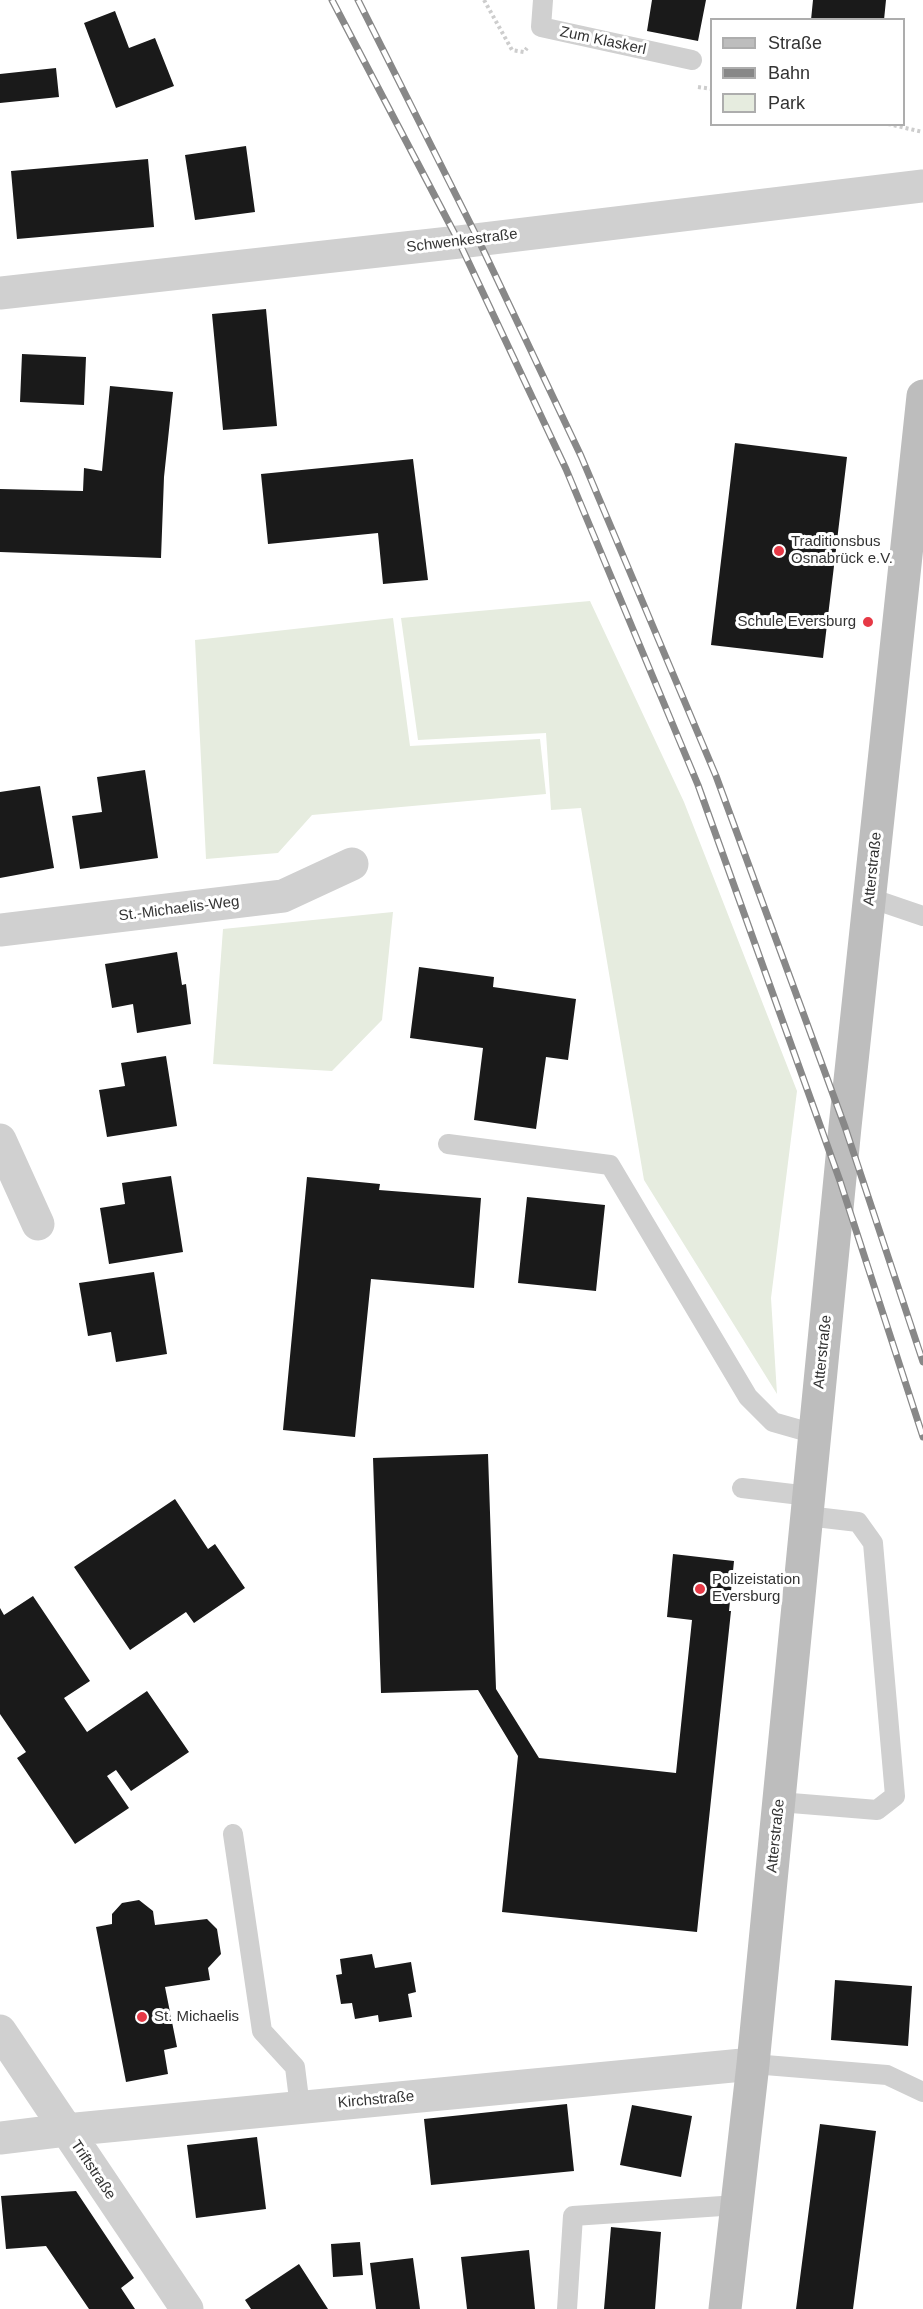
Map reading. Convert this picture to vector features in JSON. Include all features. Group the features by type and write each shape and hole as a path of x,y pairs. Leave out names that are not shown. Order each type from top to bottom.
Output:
{"street":[{"name":"Schwenkestraße","path":"0,293 459,242 923,186"},
{"name":"Atterstraße","path":"725,2309 753,2064 815,1434 923,396"},
{"name":"St.-Michaelis-Weg","path":"0,930 283,896 351,864"},
{"path":"0,1140 38,1224"},
{"name":"Triftstraße","path":"0,2031 187,2309"},
{"name":"Kirchstraße","path":"0,2138 753,2064"}],"lane":[{"name":"Zum Klaskerl","path":"543,0 541,27 692,60"},
{"path":"870,898 923,916"},
{"path":"448,1144 609,1166 748,1397 772,1422 815,1434"},
{"path":"742,1488 858,1522 873,1543 895,1796 877,1810 779,1802"},
{"path":"234,1834 262,2031 295,2067 300,2107"},
{"path":"753,2064 887,2075 923,2092"},
{"path":"567,2309 573,2216 737,2205"}],"path":[{"path":"484,0 512,50 524,52 541,27"},
{"path":"897,126 923,132"}],"green space":[{"path":"590,601 684,802 797,1091 771,1298 777,1394 644,1180 581,808 551,810 546,733 418,740 401,618"},
{"path":"393,618 410,746 540,739 546,794 312,815 278,853 206,859 195,640"},
{"path":"393,912 382,1020 332,1071 213,1064 223,929"}],"building":[{"path":"652,0 706,0 698,41 647,31"},
{"path":"813,0 886,0 884,18 811,18"},
{"path":"115,11 129,48 155,38 174,86 116,108 84,23"},
{"path":"56,68 59,97 0,103 0,74"},
{"path":"246,146 255,212 195,220 185,155"},
{"path":"148,159 154,227 17,239 11,171"},
{"path":"266,309 277,426 223,430 212,314"},
{"path":"22,354 86,357 84,405 20,402"},
{"path":"110,386 173,392 164,477 161,558 0,552 0,489 83,491 84,468 102,471"},
{"name":"Traditionsbus Osnabrück e.V.","path":"735,443 847,457 823,658 711,645"},
{"path":"413,459 428,580 383,584 378,533 268,544 261,474"},
{"path":"145,770 158,858 80,869 72,816 102,812 97,777"},
{"path":"40,786 54,868 0,878 0,792"},
{"path":"177,952 182,985 186,984 191,1024 137,1033 133,1004 112,1008 105,964"},
{"path":"419,967 494,977 493,987 576,999 568,1060 546,1057 536,1129 474,1120 483,1048 410,1038"},
{"path":"166,1056 177,1126 107,1137 99,1090 125,1086 121,1063"},
{"path":"171,1176 183,1252 109,1264 100,1208 125,1204 122,1183"},
{"path":"307,1177 380,1184 379,1190 481,1198 474,1288 371,1279 355,1437 283,1430"},
{"path":"527,1197 605,1205 596,1291 518,1283"},
{"path":"154,1272 167,1354 116,1362 111,1332 88,1336 79,1283"},
{"path":"488,1454 496,1689 539,1758 676,1773 692,1620 667,1617 673,1554 734,1561 729,1611 731,1611 697,1932 502,1912 518,1756 478,1690 381,1693 373,1458"},
{"path":"175,1499 208,1549 215,1544 245,1588 194,1623 186,1612 130,1650 74,1567"},
{"path":"33,1596 90,1681 64,1698 87,1732 147,1691 189,1752 131,1791 116,1770 107,1776 129,1808 75,1844 17,1758 26,1752 0,1714 0,1608 4,1615"},
{"name":"St. Michaelis","path":"139,1900 153,1911 155,1925 207,1919 217,1929 221,1954 208,1968 210,1980 165,1987 177,2047 164,2050 168,2074 126,2082 96,1927 112,1924 112,1914 122,1903"},
{"path":"372,1954 375,1968 411,1962 416,1992 408,1994 412,2017 379,2022 378,2015 355,2019 352,2003 341,2004 336,1975 342,1974 340,1959"},
{"path":"835,1980 912,1986 908,2046 831,2040"},
{"path":"567,2104 574,2171 431,2185 424,2119"},
{"path":"632,2105 692,2116 681,2177 620,2165"},
{"path":"820,2124 876,2131 853,2309 796,2309"},
{"path":"257,2137 266,2209 196,2218 187,2145"},
{"path":"76,2191 134,2278 121,2288 135,2309 89,2309 46,2246 6,2249 1,2196"},
{"path":"611,2227 661,2232 655,2309 604,2309"},
{"path":"360,2242 363,2275 333,2277 331,2244"},
{"path":"529,2250 535,2309 467,2309 461,2257"},
{"path":"413,2258 420,2309 376,2309 370,2263"},
{"path":"299,2264 328,2309 251,2309 245,2300"}],"railway":[{"path":"332,0 459,242 566,469 698,785 840,1181 923,1437"},
{"path":"358,0 478,239 581,456 716,776 845,1127 923,1362"}],"place":[{"name":"Traditionsbus Osnabrück e.V.","path":"779,551"},
{"name":"Schule Eversburg","path":"868,622"},
{"name":"Polizeistation Eversburg","path":"700,1589"},
{"name":"St. Michaelis","path":"142,2017"}]}
